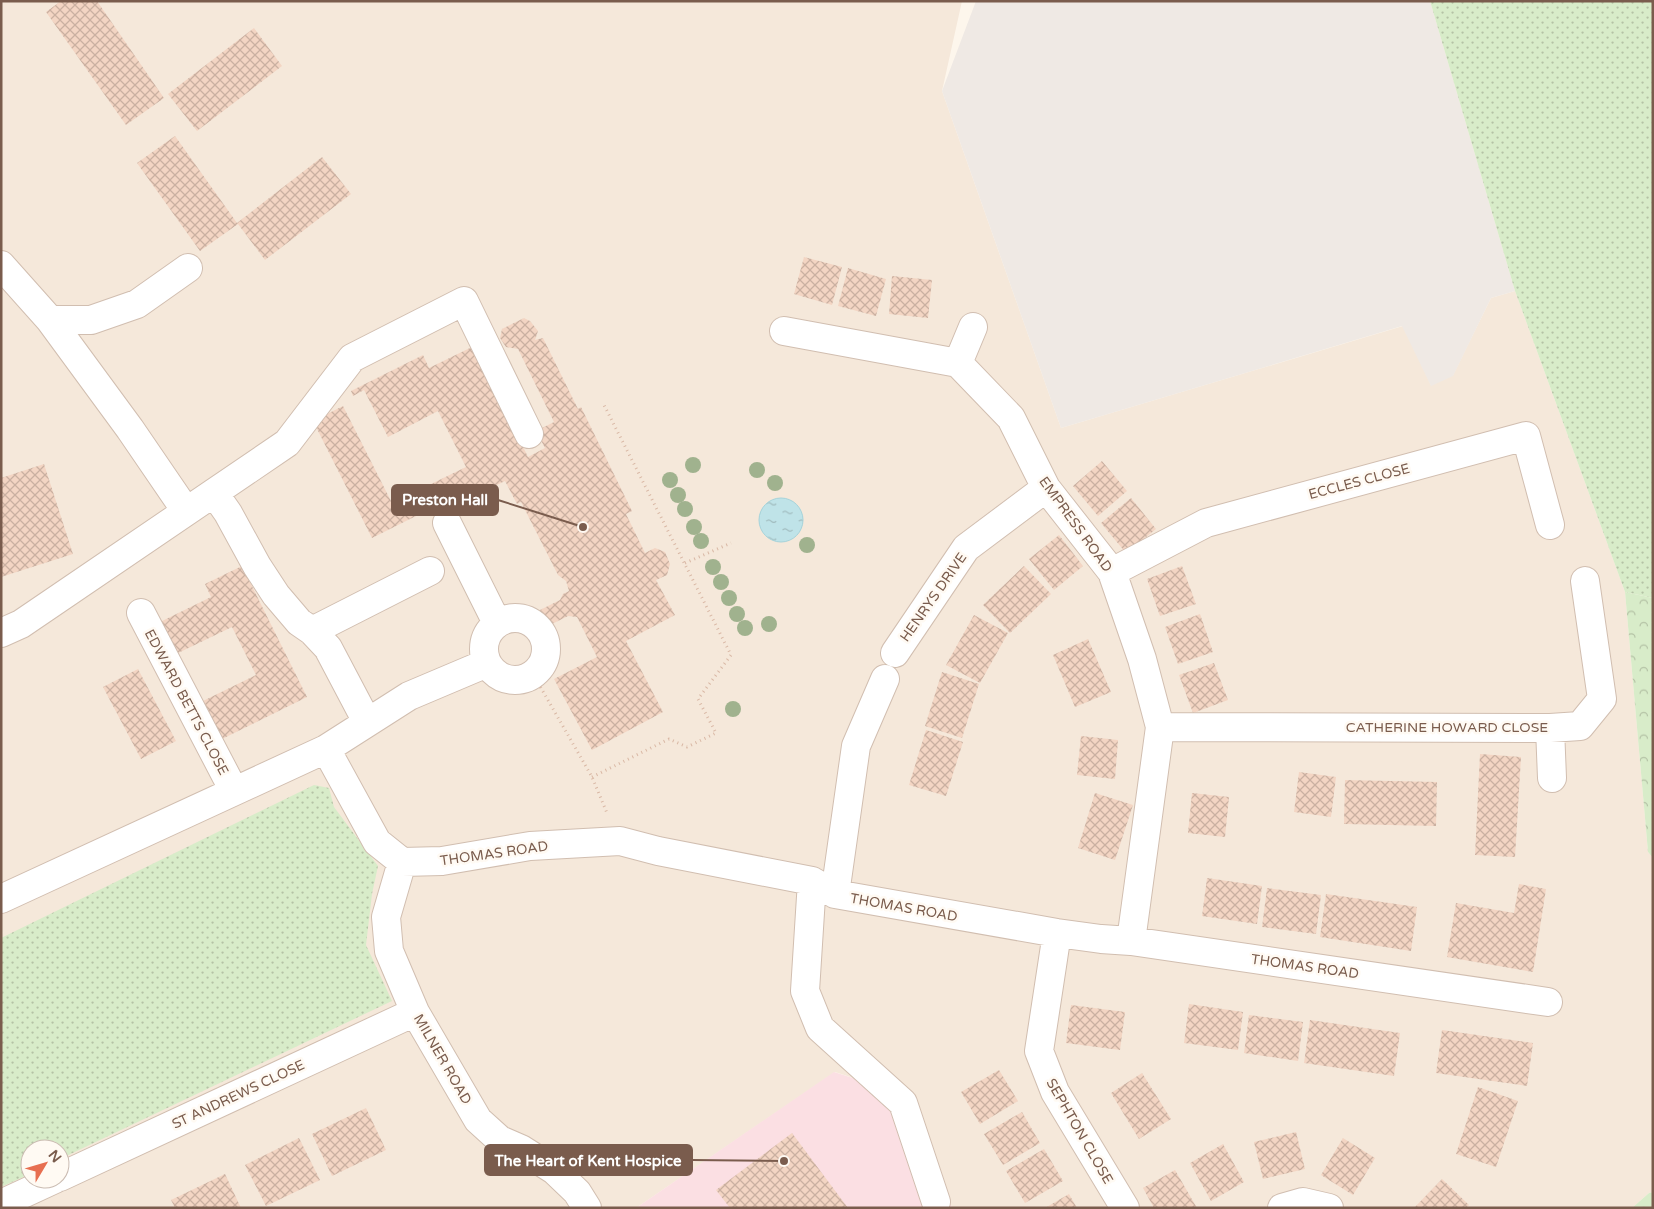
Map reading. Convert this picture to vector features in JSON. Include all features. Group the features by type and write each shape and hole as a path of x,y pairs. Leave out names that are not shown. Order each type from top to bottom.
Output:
{"street":[{"path":"1,265 50,320 130,429 186,511"},
{"path":"50,320 91,320 137,304 188,268"},
{"path":"1,633 21,624 287,443 352,358 464,301 529,434"},
{"path":"784,331 958,363 973,327"},
{"name":"EMPRESS ROAD","path":"958,363 1011,418 1046,488 1112,572 1142,660 1160,727 1131,941"},
{"name":"ECCLES CLOSE","path":"1112,572 1206,523 1526,436 1550,525"},
{"name":"HENRYS DRIVE","path":"895,652 966,548 1046,488"},
{"path":"214,493 228,513 257,566 276,595 300,622 312,631 328,648 367,722"},
{"path":"447,522 497,623"},
{"path":"312,631 430,571"},
{"name":"CATHERINE HOWARD CLOSE","path":"1160,727 1550,728 1580,726 1602,699 1585,581"},
{"name":"EDWARD BETTS CLOSE","path":"141,613 234,791"},
{"path":"518,618 528,620 543,636 544,656 540,666 533,674 512,680 502,677 487,663 484,645 486,636 497,623 507,619 518,618"},
{"path":"1,899 326,749 409,696 487,663"},
{"path":"885,679 856,746 824,888 805,991 820,1028 903,1103 936,1202"},
{"path":"1550,728 1552,778"},
{"path":"326,749 377,842 402,862"},
{"name":"THOMAS ROAD","path":"402,862 442,861 530,846 620,842 824,888 1057,933 1131,941 1548,1002"},
{"name":"MILNER ROAD","path":"402,862 386,917 390,951 415,1012 478,1120 500,1140 521,1149 554,1170 577,1192 587,1208"},
{"name":"SEPHTON CLOSE","path":"1057,933 1039,1051 1055,1092 1125,1208"},
{"name":"ST ANDREWS CLOSE","path":"70,1171 415,1012"},
{"path":"1,1204 33,1189"},
{"path":"1282,1208 1302,1202 1329,1208"}],"path":[{"path":"592,777 669,739 687,747 716,733 698,699 731,655 604,405"},
{"path":"685,563 731,542"},
{"path":"533,674 592,777 620,842"}],"shaded area":[{"path":"1,1 962,1 942,91 1061,428 1403,326 1431,385 1453,375 1491,298 1515,291 1625,592 1648,852 1653,858 1653,1192 1649,1193 1632,1208 952,1208 909,1096 835,1072 636,1208 1,1208"},
{"path":"976,1 1430,1 1515,291 1491,298 1453,376 1431,386 1402,326 1061,428 942,91"},
{"path":"834,1072 909,1096 952,1208 636,1208"}],"green space":[{"path":"1430,1 1653,1 1653,598 1625,592 1515,291"},
{"path":"1625,592 1653,598 1653,858 1648,852"},
{"path":"314,785 329,788 334,807 378,866 372,894 366,945 392,1001 70,1154 70,1139 20,1139 20,1178 1,1187 1,938"},
{"path":"1653,1192 1653,1208 1632,1208 1649,1193"}],"water":[{"path":"777,498 785,498 797,504 803,520 797,536 785,542 777,542 765,536 759,524 759,516 765,504"}],"building":[{"path":"61,1 97,1 164,98 126,125 46,12"},
{"path":"254,28 282,66 197,131 168,94"},
{"path":"175,136 237,223 322,157 351,194 265,260 238,224 200,251 137,163"},
{"path":"804,257 842,267 832,305 794,294"},
{"path":"848,268 886,279 876,316 838,306"},
{"path":"892,276 932,280 928,318 889,314"},
{"path":"524,318 530,321 538,331 535,340 543,338 578,409 581,407 632,511 626,514 645,553 655,548 665,552 670,564 667,575 656,580 675,615 626,641 663,712 592,750 554,679 597,657 577,617 568,616 548,626 540,610 560,600 563,594 569,591 566,581 558,575 521,502 517,504 505,481 434,516 428,510 372,538 313,421 343,406 392,503 466,467 438,411 388,437 364,390 353,396 351,391 423,355 429,368 474,346 528,457 545,448 536,431 554,422 518,349 506,347 500,338 502,329"},
{"path":"1102,461 1127,491 1098,516 1073,486"},
{"path":"44,464 73,554 1,577 1,478"},
{"path":"1131,498 1156,529 1126,553 1101,523"},
{"path":"1059,535 1083,566 1054,590 1029,559"},
{"path":"242,566 307,697 222,739 203,701 256,675 232,627 174,655 158,623 211,597 205,584"},
{"path":"1024,566 1051,594 1010,633 983,605"},
{"path":"1182,566 1196,604 1160,616 1147,579"},
{"path":"1200,614 1213,652 1178,664 1165,627"},
{"path":"974,615 1008,633 980,683 946,665"},
{"path":"1088,639 1111,692 1075,707 1053,655"},
{"path":"1214,663 1228,700 1193,713 1179,675"},
{"path":"138,669 176,741 141,759 103,687"},
{"path":"942,672 979,684 962,738 925,726"},
{"path":"926,730 963,742 946,796 909,785"},
{"path":"1081,736 1118,740 1115,779 1077,775"},
{"path":"1480,754 1521,757 1515,857 1475,855"},
{"path":"1299,772 1336,777 1331,817 1294,812"},
{"path":"1345,780 1437,782 1436,826 1344,824"},
{"path":"1095,793 1133,805 1115,860 1078,848"},
{"path":"1192,793 1229,797 1225,837 1188,833"},
{"path":"1207,878 1262,886 1257,924 1202,916"},
{"path":"1519,884 1546,889 1533,972 1447,957 1456,903 1514,913"},
{"path":"1267,888 1321,895 1316,934 1262,927"},
{"path":"1326,894 1417,907 1411,951 1320,937"},
{"path":"1189,1004 1243,1012 1238,1050 1184,1043"},
{"path":"1071,1005 1125,1012 1120,1050 1066,1043"},
{"path":"1249,1015 1303,1022 1298,1061 1244,1053"},
{"path":"1310,1020 1400,1033 1394,1076 1304,1063"},
{"path":"1442,1030 1533,1043 1527,1086 1436,1073"},
{"path":"999,1070 1018,1101 980,1124 961,1092"},
{"path":"1142,1073 1171,1119 1139,1139 1111,1093"},
{"path":"1478,1087 1518,1101 1496,1167 1456,1154"},
{"path":"366,1108 386,1150 332,1176 312,1134"},
{"path":"1022,1112 1040,1143 1003,1165 984,1134"},
{"path":"1296,1132 1305,1169 1263,1179 1254,1142"},
{"path":"792,1133 848,1208 730,1208 716,1190"},
{"path":"299,1138 320,1180 266,1206 245,1165"},
{"path":"1343,1138 1375,1158 1353,1195 1321,1175"},
{"path":"1223,1144 1244,1182 1211,1201 1190,1163"},
{"path":"1044,1149 1063,1181 1025,1203 1006,1171"},
{"path":"1175,1170 1197,1208 1154,1208 1143,1188"},
{"path":"225,1174 241,1208 175,1208 171,1200"},
{"path":"1442,1179 1469,1205 1466,1208 1414,1208"},
{"path":"1069,1194 1077,1208 1045,1208"}],"place":[{"name":"Preston Hall","path":"583,527"},
{"name":"The Heart of Kent Hospice","path":"784,1161"}]}
